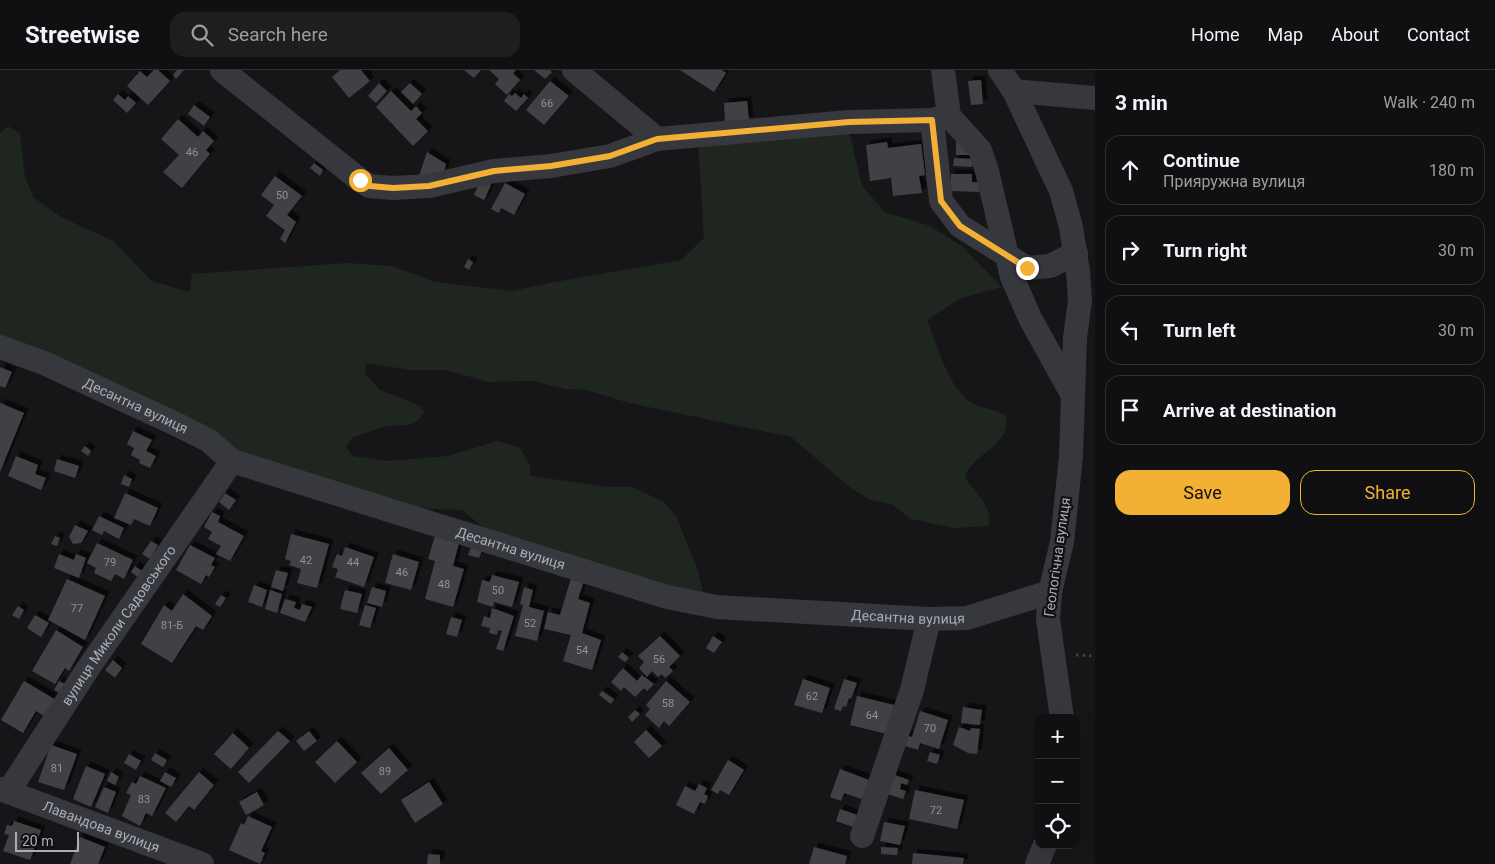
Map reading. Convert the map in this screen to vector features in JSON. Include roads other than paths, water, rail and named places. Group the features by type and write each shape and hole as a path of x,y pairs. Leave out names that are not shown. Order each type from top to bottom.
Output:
{"street":[{"path":"222,70 370,186 393,188 429,186 494,171 551,166 610,156 657,139 849,122 941,118 980,150 1012,277 1030,318 1073,396"},
{"path":"574,70 657,139"},
{"path":"943,70 941,201 960,226 1027,268 1050,266 1076,253"},
{"name":"Геологічна вулиця","path":"1000,70 1014,92 1061,191 1076,253 1080,300 1075,338 1071,456 1062,542 1050,592 1048,619 1049,639 1061,714"},
{"path":"1014,92 1095,98"},
{"name":"Десантна вулиця","path":"0,347 44,363 178,425 208,440 232,461 667,597 717,607 929,619 967,618 1050,592"},
{"name":"вулиця Миколи Садовського","path":"4,790 232,461"},
{"path":"862,836 912,690 929,619"},
{"name":"Лавандова вулиця","path":"4,790 202,864"},
{"path":"1037,864 1043,849"}]}
